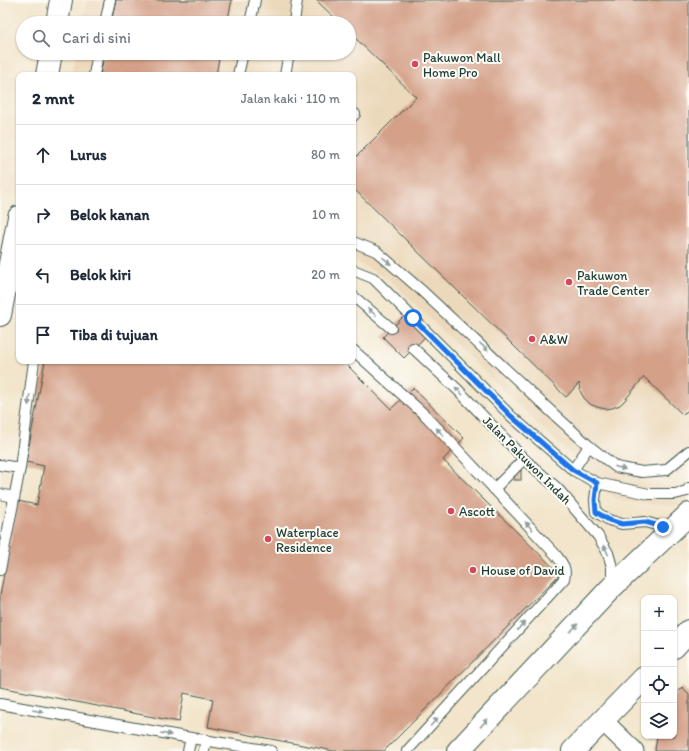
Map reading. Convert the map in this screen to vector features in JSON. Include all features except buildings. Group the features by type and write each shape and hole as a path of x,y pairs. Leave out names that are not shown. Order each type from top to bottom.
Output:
{"street":[{"path":"58,16 61,0"},
{"path":"48,72 50,60"},
{"path":"0,315 16,232"},
{"path":"458,751 612,587 689,514"},
{"path":"677,644 689,631"},
{"path":"578,749 603,720 641,681"},
{"path":"603,720 634,751"}],"lane":[{"path":"107,16 110,0"},
{"path":"252,16 255,0"},
{"path":"295,16 297,0"},
{"path":"95,72 97,60"},
{"path":"239,72 241,60"},
{"path":"286,72 288,60"},
{"path":"356,243 376,251 421,290 589,446 616,467 642,472 666,470 688,453"},
{"path":"356,271 372,278 511,416 573,470 597,483 649,494 675,494 687,491 689,488"},
{"path":"356,299 391,328"},
{"name":"Jalan Pakuwon Indah","path":"413,348 458,390 524,459 557,488 598,536 608,553 612,567 612,587"},
{"path":"356,353 427,418 564,564 564,579 407,751"},
{"path":"0,570 20,468 34,364"},
{"path":"573,470 589,446"},
{"path":"494,489 524,459"},
{"path":"0,465 20,468"},
{"path":"597,483 595,500 596,512 609,520 622,524 645,522 663,527 670,532"},
{"path":"0,494 14,497"},
{"path":"0,704 271,751"},
{"path":"188,751 191,738"},
{"path":"204,751 206,740"}],"shaded area":[{"name":"Pakuwon Trade Center","path":"88,0 689,0 689,499 681,507 617,500 391,281 359,263 356,260 356,72 73,72 75,60 356,60 356,16 85,16"}],"place":[{"name":"Pakuwon Mall Home Pro","path":"415,64"},
{"name":"Pakuwon Trade Center","path":"569,282"},
{"name":"A&W","path":"532,339"},
{"name":"Ascott","path":"451,511"},
{"name":"Waterplace Residence","path":"268,539"},
{"name":"House of David","path":"473,570"}],"route":[{"path":"413,318 511,416 573,470 597,483 595,500 596,512 609,520 622,524 645,522 663,527"}]}
